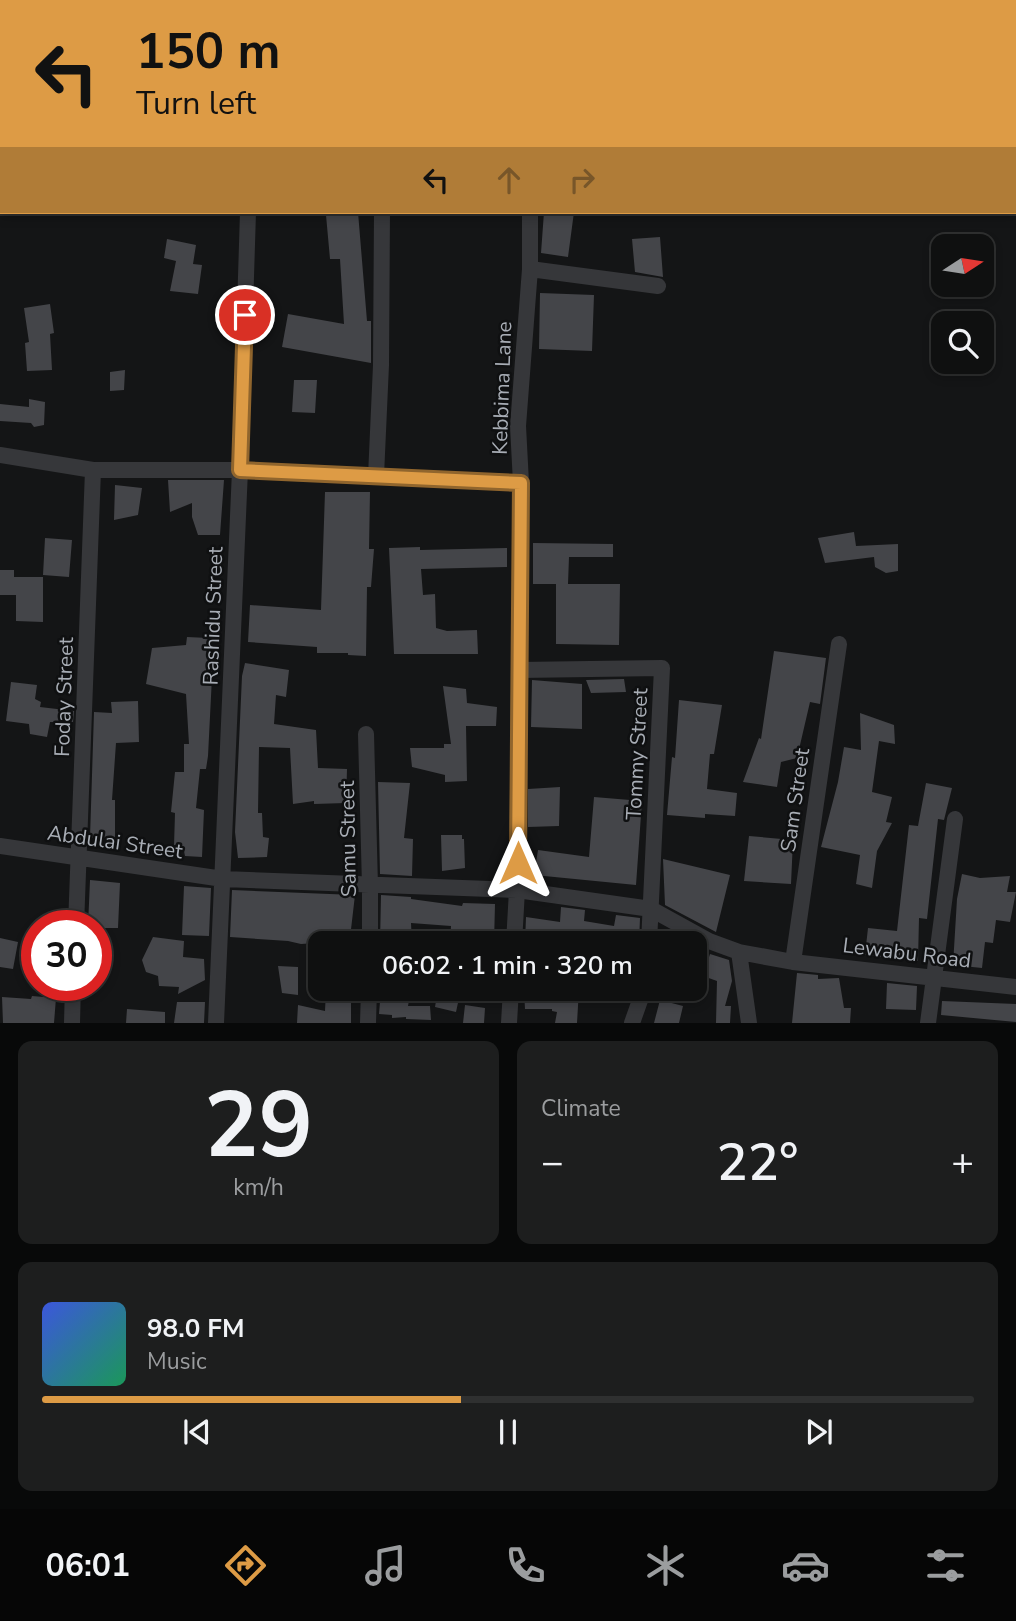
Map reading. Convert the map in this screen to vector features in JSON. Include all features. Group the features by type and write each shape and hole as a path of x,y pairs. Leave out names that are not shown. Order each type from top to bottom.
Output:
{"street":[{"name":"Rashidu Street","path":"216,1023 240,470 248,214"},
{"path":"376,476 381,365 382,214"},
{"name":"Kebbima Lane","path":"515,931 521,483 518,426 530,269 530,214"},
{"path":"530,269 657,286"},
{"path":"0,455 93,470 240,470 521,483"},
{"name":"Foday Street","path":"76,910 93,470"},
{"name":"Sam Street","path":"793,961 839,644"},
{"name":"Tommy Street","path":"519,670 662,668 650,931"},
{"name":"Samu Street","path":"366,734 370,931"},
{"path":"928,1023 955,819"},
{"name":"Abdulai Street","path":"0,846 223,879 517,890 651,909"},
{"name":"Lewabu Road","path":"651,909 709,941 738,952 1016,988"},
{"path":"738,952 749,1023"},
{"path":"72,1023 73,1001"},
{"path":"368,1023 369,1001"},
{"path":"509,1023 510,1001"},
{"path":"632,1023 640,1001"}],"building":[{"path":"358,214 367,321 371,321 371,363 282,347 288,314 344,324 340,259 330,259 326,215"},
{"path":"544,214 574,214 568,257 541,253"},
{"path":"660,237 663,277 635,272 632,239"},
{"path":"167,239 196,245 193,264 202,265 198,294 170,291 176,261 164,258"},
{"path":"540,293 594,295 592,351 539,349"},
{"path":"50,304 54,333 50,334 52,370 27,371 25,343 29,342 24,308"},
{"path":"125,370 124,390 110,391 110,372"},
{"path":"294,380 317,380 315,413 292,412"},
{"path":"29,399 45,402 44,425 34,427 31,423 0,421 0,404 29,407"},
{"path":"168,480 224,480 220,535 198,535 192,517 192,503 170,512"},
{"path":"115,485 142,488 138,515 114,520"},
{"path":"325,492 370,492 369,549 374,549 371,587 367,587 366,656 317,653 317,647 248,642 250,605 321,610"},
{"path":"854,532 856,546 898,544 898,571 886,573 875,567 874,557 825,563 818,538"},
{"path":"45,538 72,540 69,577 43,575"},
{"path":"533,543 613,544 613,557 569,557 568,584 620,584 619,645 556,644 556,584 533,584"},
{"path":"420,547 420,550 507,548 507,567 421,569 423,595 435,594 436,628 447,631 477,630 478,654 394,654 389,548"},
{"path":"0,570 14,570 14,577 43,577 43,622 16,621 16,595 0,595"},
{"path":"187,637 208,638 206,656 213,657 208,756 206,769 200,769 196,808 204,810 202,857 185,856 183,846 174,846 175,813 171,812 175,772 184,772 184,744 189,744 186,694 146,684 152,648 186,645"},
{"path":"774,651 826,658 820,704 810,702 797,758 781,762 777,787 743,782 759,738 761,739"},
{"path":"245,663 289,670 286,697 276,695 274,724 316,730 318,768 347,769 346,803 314,804 314,801 293,804 290,748 259,747 258,813 262,813 263,837 269,838 267,857 238,858 235,832 242,676"},
{"path":"624,679 626,692 591,693 586,680"},
{"path":"532,680 582,684 582,729 531,727"},
{"path":"11,682 37,685 35,699 41,702 40,707 74,711 73,722 50,722 47,737 30,734 29,724 6,721"},
{"path":"443,686 466,689 467,703 497,707 496,726 466,726 467,781 445,782 445,775 412,767 410,748 444,748 444,744 451,744"},
{"path":"679,700 722,705 714,754 710,754 707,789 737,793 735,816 705,814 705,818 667,815"},
{"path":"138,701 139,742 116,743 112,800 115,800 115,838 90,838 94,712 112,713 111,702"},
{"path":"860,713 894,725 895,744 879,741 872,792 892,797 886,822 892,823 877,851 872,888 856,884 860,855 821,847 844,747 861,750"},
{"path":"378,782 410,783 404,838 413,839 412,876 380,874"},
{"path":"926,783 952,788 944,820 938,819 927,919 919,918 918,961 865,955 868,928 897,931 909,825 918,826"},
{"path":"560,787 559,826 528,827 528,789"},
{"path":"594,797 642,801 636,885 534,875 538,850 589,857"},
{"path":"441,835 462,835 465,868 442,871"},
{"path":"749,836 793,840 791,884 744,881"},
{"path":"663,859 730,875 716,932 665,905"},
{"path":"962,874 980,878 1010,876 1007,892 1016,892 1010,922 996,920 993,943 985,942 982,968 953,965 957,899"},
{"path":"90,880 120,883 118,928 112,928 112,910 89,910"},
{"path":"184,886 211,888 209,936 182,935"},
{"path":"232,890 355,895 351,931 308,931 308,944 301,944 230,937"},
{"path":"381,895 462,906 463,903 495,904 494,931 451,931 451,926 411,923 411,931 380,931"},
{"path":"561,907 585,910 584,921 614,926 616,915 640,918 639,931 525,931 526,917 560,922"},
{"path":"153,937 184,941 183,957 204,959 205,980 178,994 179,987 159,986 158,976 146,972 142,960"},
{"path":"0,938 18,942 13,969 0,967"},
{"path":"710,954 729,960 732,981 725,1006 731,1006 730,1023 716,1023 717,981 707,977"},
{"path":"278,966 298,967 298,995 282,993"},
{"path":"797,973 818,975 818,979 839,978 844,1008 851,1008 850,1023 792,1023"},
{"path":"887,983 917,986 916,1010 886,1009"},
{"path":"2,997 21,998 21,1001 56,1001 54,1023 3,1023"},
{"path":"325,1001 351,1001 351,1023 297,1023 298,1005 325,1011"},
{"path":"380,1001 409,1001 408,1006 430,1006 431,1020 392,1018 392,1015 379,1014"},
{"path":"436,1001 458,1001 456,1012 435,1007"},
{"path":"525,1001 578,1001 577,1023 555,1023 557,1012 552,1009 525,1009"},
{"path":"660,1001 683,1006 679,1023 654,1023"},
{"path":"942,1001 1016,1004 1016,1022 941,1015"},
{"path":"177,1002 205,1002 204,1023 174,1023"},
{"path":"465,1005 485,1008 484,1023 463,1023"},
{"path":"127,1009 165,1012 165,1023 126,1023"}],"route":[{"path":"245,315 240,470 521,483 518,863"}]}
